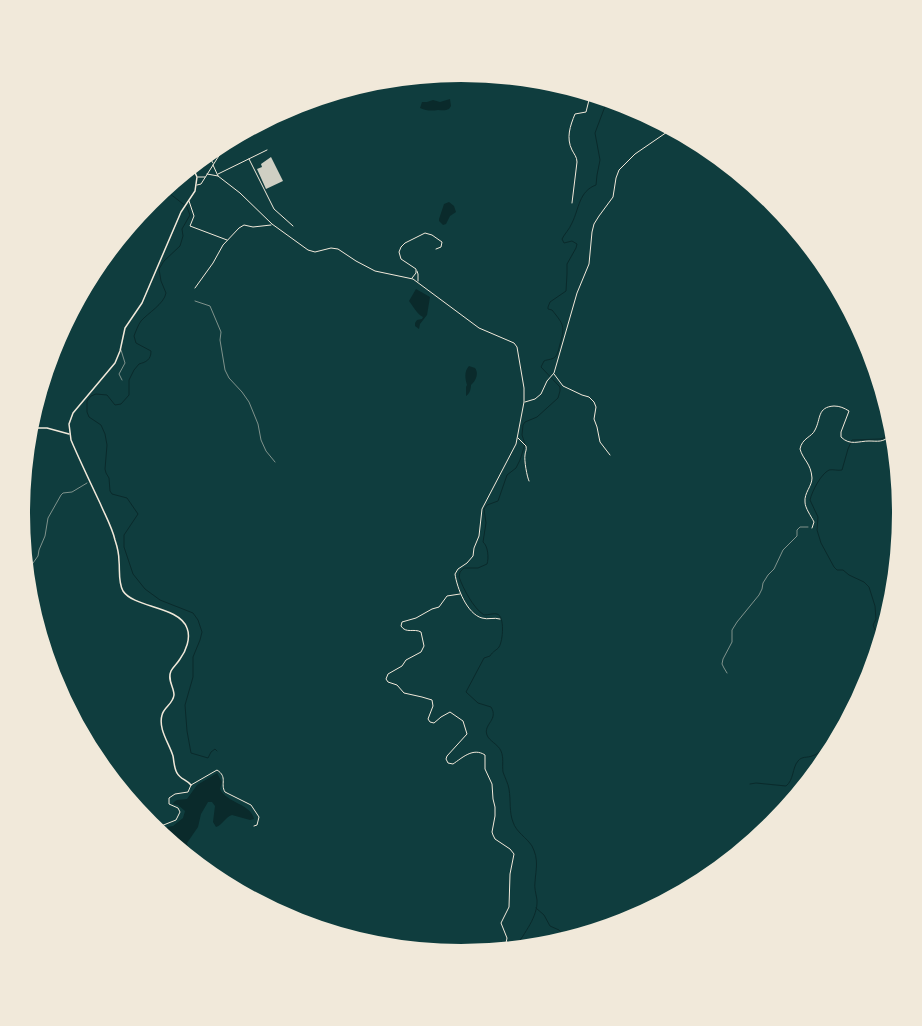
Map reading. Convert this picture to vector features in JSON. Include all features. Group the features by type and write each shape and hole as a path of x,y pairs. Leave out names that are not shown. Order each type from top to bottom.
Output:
{"main road":[{"path":"191,785 177,773 161,722 164,711 173,699 174,694 170,673 186,650 188,635 187,628 182,620 175,616 157,607 131,598 124,592 120,579 119,560 115,539 90,481 70,440 69,434 70,420 76,408 110,370 120,349 125,328 140,308 146,296 185,205 195,191 197,177 195,173"},
{"path":"37,428 47,428 69,434"}],"street":[{"path":"572,203 577,157 570,144 569,131 575,114 586,112 589,101"},
{"path":"524,402 535,399 542,394 547,381 554,373 577,293 589,264 594,224 613,197 619,170 634,154 665,133"},
{"path":"207,174 218,175 267,150"},
{"path":"197,185 201,184 219,155"},
{"path":"249,159 274,209 293,226"},
{"path":"211,161 218,175 240,193 272,224 310,250 315,252 331,248 338,249 375,271 412,279 479,328 514,343 517,347 524,381 524,402 518,438 513,451 482,510 479,536 474,548 473,556 467,563 458,569 455,574 461,594 468,608 478,617 483,619 500,619"},
{"path":"197,177 205,177"},
{"path":"188,200 194,216 190,226 227,240"},
{"path":"195,288 213,263 223,245 239,228 244,226 253,227 272,224"},
{"path":"418,282 418,274 413,267 401,258 399,252 403,245 425,233 428,233 442,242 441,247 436,249"},
{"path":"412,279 416,271"},
{"path":"554,373 563,386 589,397 594,402 596,407 594,419 600,442 610,455"},
{"path":"812,528 814,522 806,506 805,500 812,482 812,478 809,465 800,449 802,444 815,430 823,410 827,407 838,406 849,411 841,432 841,437 845,440 855,443 868,441 878,442 886,439"},
{"path":"518,438 527,448 525,460 527,468 526,476 529,481"},
{"path":"461,594 447,596 439,607 432,609 416,618 402,622 401,626 404,629 417,629 421,632 423,637 423,649 421,652 406,660 402,666 388,674 386,679 388,682 397,685 404,693 432,700 433,706 428,719 430,722 434,722 450,712 463,721 467,734 447,756 446,759 448,763 453,764 460,757 479,752 485,755 485,768 492,784 495,807 492,832 495,839 510,849 514,854 510,874 509,907 501,923 507,938 506,942"},
{"path":"163,825 176,820 180,812 178,808 168,804 169,798 175,794 188,792 191,785 216,770 219,770 224,780 223,789 225,792 251,805 259,817 257,825 254,826"}],"lane":[{"path":"120,349 123,355 124,363 119,374 122,380"}],"path":[{"path":"195,301 210,306 213,311 220,332 225,370 229,378 249,402 258,424 261,440 266,451 275,462"},
{"path":"32,564 38,556 45,536 48,518 61,495 63,493 72,492 90,481"},
{"path":"727,673 722,664 732,642 732,630 759,595 768,575 774,569 783,550 797,536 797,530 800,527 809,527"}],"water":[{"path":"450,99 451,106 448,110 425,110 420,108 422,102 433,100 440,102"},
{"path":"449,202 454,206 456,212 450,216 446,224 443,225 439,219 444,204"},
{"path":"416,289 430,297 427,315 420,324 419,329 415,326 415,323 423,317 417,312 409,301"},
{"path":"469,366 475,368 477,375 466,396 467,385 465,375"},
{"path":"217,773 222,782 220,789 223,794 248,810 254,819 250,820 232,815 216,827 213,822 215,806 212,802 208,802 201,814 198,827 187,843 188,848 166,828 167,827 173,826 183,818 185,811 178,805 173,804 174,802 177,800 187,799 197,785"}],"building":[{"path":"271,157 283,181 266,189 257,169 262,167 261,164"}],"waterway":[{"path":"520,941 533,919 537,906 535,886 536,856 530,843 514,826 511,814 509,789 503,772 502,754 500,749 487,735 486,731 492,719 493,711 491,707 478,703 466,692 484,658 490,656 499,647 502,634 502,624 500,616 497,614 484,615 476,608 459,577 460,572 464,568 478,568 487,564 488,552 483,542 486,523 484,509 487,505 498,501 507,475 516,468 520,460 525,444 522,435 523,425 525,422 537,417 558,398 560,387 541,367 544,361 552,359 556,356 563,333 559,319 552,310 548,309 548,307 550,302 566,291 567,264 577,244 572,241 564,243 562,239 571,225 583,196 590,188 596,185 600,160 595,133 605,106"},
{"path":"170,194 187,207 190,215 182,229 183,236 180,246 164,261 159,269 161,281 166,293 165,297 159,305 141,321 134,336 136,343 151,351 150,357 146,361 139,364 134,370 129,380 129,395 121,404 115,405 107,395 96,394 91,396 87,401 87,412 89,417 101,425 105,434 107,445 105,469 109,478 110,491 112,494 127,498 138,514 124,535 124,547 133,574 145,589 160,600 193,613 198,620 202,632 193,657 193,677 185,705 187,731 191,753 208,758 211,752 215,749 217,751"},
{"path":"876,632 873,625 876,619 875,606 869,587 864,582 849,575 843,570 837,570 834,567 821,543 817,530 818,517 810,500 817,483 826,472 829,470 842,470 852,440 880,439 886,436"},
{"path":"750,784 756,783 786,786 789,783 796,764 800,759 815,755 822,749"},
{"path":"536,908 544,915 550,926 562,933"}]}
